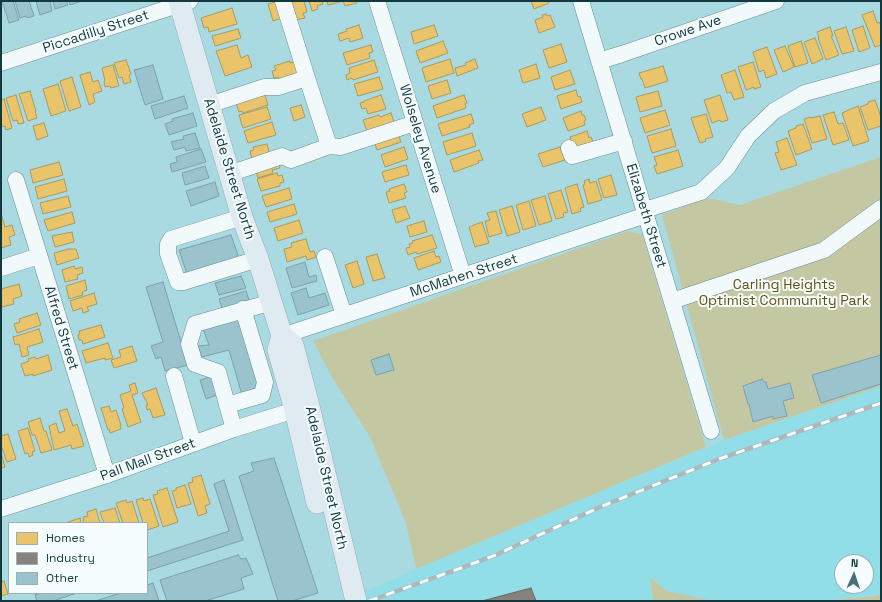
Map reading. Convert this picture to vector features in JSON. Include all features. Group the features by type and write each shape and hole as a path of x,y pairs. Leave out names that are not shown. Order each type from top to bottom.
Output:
{"main road":[{"name":"Adelaide Street North","path":"183,2 209,105 229,174 282,336 278,350 341,601"},
{"name":"Adelaide Street North","path":"282,336 293,345 356,601"}],"street":[{"path":"283,1 329,146"},
{"name":"Wolseley Avenue","path":"377,1 463,276"},
{"name":"Elizabeth Street","path":"581,1 711,431"},
{"name":"Crowe Ave","path":"599,61 776,1"},
{"name":"Piccadilly Street","path":"1,63 183,2"},
{"name":"McMahen Street","path":"282,336 463,276 701,192 727,168 748,136 774,111 805,93 881,72"},
{"path":"209,105 264,87 279,87 307,78"},
{"path":"229,174 282,156 291,160 329,146 341,147 415,123"},
{"path":"568,148 572,156 624,141"},
{"name":"Alfred Street","path":"16,180 108,475"},
{"path":"672,302 824,250 881,208"},
{"path":"242,217 171,239 168,244 168,254 178,282 183,282 258,259"},
{"path":"1,268 39,256"},
{"path":"325,256 344,315"},
{"path":"234,429 218,372 195,364 189,344 195,324 272,302"},
{"path":"227,405 262,395 265,382 244,309"},
{"path":"174,376 193,444"},
{"name":"Pall Mall Street","path":"1,509 108,475 234,429 294,410"}],"shaded area":[{"path":"881,386 881,594 819,601 715,601 667,591 651,577 653,601 337,601 367,591 724,440"}],"green space":[{"name":"Carling Heights Optimist Community Park","path":"881,157 881,386 724,440 662,215 707,198 740,205"},
{"path":"628,231 642,234 706,447 416,569 406,523 370,437 333,379 313,341"},
{"path":"650,577 667,591 715,601 653,601"},
{"path":"881,594 881,601 819,601 876,596"}],"building: Homes":[{"path":"278,1 283,18 273,21 268,4"},
{"path":"291,1 304,1 307,12 303,13 305,18 296,20 290,6 293,6"},
{"path":"309,1 322,1 323,4 317,6 318,9 312,11"},
{"path":"324,1 340,2 328,5 327,2"},
{"path":"343,1 356,1 357,3 345,6"},
{"path":"531,1 548,1 549,3 534,9"},
{"path":"232,8 237,24 209,32 208,27 204,28 201,18"},
{"path":"873,11 877,23 879,22 881,26 881,45 875,47 862,15"},
{"path":"546,14 547,16 550,15 555,27 539,33 535,20"},
{"path":"359,25 363,38 350,42 349,38 340,41 338,34 347,31 346,29"},
{"path":"434,25 438,36 414,44 411,32"},
{"path":"863,26 870,48 859,52 852,30"},
{"path":"830,27 833,36 831,36 839,55 826,60 817,32"},
{"path":"846,27 854,51 842,54 834,31"},
{"path":"238,29 241,38 215,46 212,36"},
{"path":"815,38 823,59 812,64 804,42"},
{"path":"443,41 448,53 420,63 416,51"},
{"path":"801,41 808,63 795,67 788,46"},
{"path":"561,44 567,62 549,68 543,50"},
{"path":"237,45 241,58 248,55 252,67 225,76 216,51"},
{"path":"371,45 373,52 369,53 370,58 347,65 343,53"},
{"path":"785,46 794,67 783,72 774,50"},
{"path":"767,47 777,74 766,78 764,70 759,72 753,52"},
{"path":"450,59 454,73 426,82 422,68"},
{"path":"475,59 478,68 457,76 455,68 466,65 465,63"},
{"path":"126,60 131,74 129,75 131,82 124,84 122,77 119,78 114,63"},
{"path":"374,60 378,72 353,80 352,78 347,80 346,75 350,73 349,68"},
{"path":"290,61 290,63 298,61 302,75 279,81 278,77 274,78 272,71 276,70 274,66"},
{"path":"753,62 761,87 754,89 754,87 746,90 738,67"},
{"path":"536,64 540,78 523,83 519,70"},
{"path":"113,65 119,86 111,88 110,86 105,87 102,68"},
{"path":"663,66 668,81 645,88 639,73"},
{"path":"570,70 575,84 555,90 551,77"},
{"path":"735,70 744,97 734,100 731,92 727,93 721,75"},
{"path":"90,72 93,82 98,80 102,91 93,94 95,102 89,105 80,75"},
{"path":"72,77 81,107 69,111 60,81"},
{"path":"379,77 383,89 358,96 354,84"},
{"path":"447,80 451,93 432,99 428,86"},
{"path":"58,84 66,111 51,116 43,89"},
{"path":"576,90 578,97 580,96 582,102 561,109 557,96"},
{"path":"30,91 37,118 28,121 19,94"},
{"path":"658,91 662,106 640,112 636,97"},
{"path":"264,92 268,105 243,113 242,111 239,112 236,103"},
{"path":"16,95 24,123 18,124 17,120 13,121 6,98"},
{"path":"381,95 386,109 368,114 366,108 362,109 360,103"},
{"path":"464,95 467,103 465,104 466,108 437,118 433,106"},
{"path":"720,95 728,120 721,122 720,120 712,123 704,100"},
{"path":"4,99 12,128 6,130 5,126 1,127 1,100"},
{"path":"875,100 881,117 881,126 868,130 860,107"},
{"path":"301,105 305,117 294,121 290,108"},
{"path":"858,106 869,141 853,146 842,113"},
{"path":"267,107 271,119 243,128 239,115"},
{"path":"541,107 546,120 527,127 522,114"},
{"path":"665,110 670,125 645,133 640,118"},
{"path":"581,111 586,120 584,121 585,125 568,131 563,118"},
{"path":"834,112 838,124 843,123 849,140 833,145 823,115"},
{"path":"391,113 395,125 368,134 363,120 379,115 380,117"},
{"path":"471,114 474,123 469,125 470,127 442,136 438,124"},
{"path":"706,114 713,137 705,139 706,141 700,143 691,118"},
{"path":"820,116 827,139 812,143 804,119"},
{"path":"272,122 276,135 248,143 244,131"},
{"path":"44,123 48,136 37,140 33,126"},
{"path":"803,124 812,149 796,155 788,131"},
{"path":"671,129 676,146 652,153 647,136"},
{"path":"397,131 401,142 377,150 373,138"},
{"path":"587,131 589,138 591,137 593,142 575,153 570,137"},
{"path":"472,133 476,146 447,155 443,142"},
{"path":"787,138 797,165 781,170 775,153 779,152 776,142"},
{"path":"267,144 270,155 252,159 250,151 254,150 253,147"},
{"path":"404,147 408,159 385,167 381,155"},
{"path":"560,147 565,160 543,167 538,154"},
{"path":"479,150 483,160 478,161 479,163 454,172 450,160"},
{"path":"678,150 683,166 657,174 654,166 657,165 654,157"},
{"path":"278,161 280,168 272,170 273,173 258,178 255,167"},
{"path":"59,162 63,175 33,183 30,170"},
{"path":"406,165 409,175 385,182 382,172"},
{"path":"277,173 278,176 282,175 284,182 280,183 280,186 261,191 257,179"},
{"path":"611,175 617,195 604,198 598,179"},
{"path":"64,179 67,191 38,199 35,187"},
{"path":"589,179 590,183 596,181 602,200 588,204 583,185 585,184 584,181"},
{"path":"404,184 407,192 404,193 406,198 389,203 386,192 390,191 389,189"},
{"path":"577,184 584,207 580,208 581,211 572,214 565,188"},
{"path":"289,188 292,199 266,207 262,196"},
{"path":"561,190 568,212 563,213 564,217 556,219 548,194"},
{"path":"68,196 71,207 43,214 40,203"},
{"path":"545,196 552,221 539,225 531,200"},
{"path":"529,201 536,226 523,230 516,205"},
{"path":"294,204 297,214 270,222 267,212"},
{"path":"405,206 410,218 396,223 392,210"},
{"path":"512,206 520,232 507,236 499,210"},
{"path":"496,211 502,233 489,237 485,221 490,220 487,213"},
{"path":"72,212 75,223 48,231 44,220"},
{"path":"1,213 5,227 12,225 15,235 9,237 11,245 1,248"},
{"path":"299,220 303,233 278,241 274,228"},
{"path":"424,221 427,232 410,237 407,226"},
{"path":"482,222 489,243 475,247 469,227"},
{"path":"72,232 74,242 55,247 52,236"},
{"path":"432,235 437,248 408,255 406,248 410,247 409,244 413,243 412,241"},
{"path":"306,239 310,252 314,251 316,257 307,260 306,256 287,262 284,249 292,247 291,243"},
{"path":"69,249 76,249 79,258 57,265 54,253"},
{"path":"434,251 436,257 439,256 441,262 418,270 414,258"},
{"path":"377,254 385,278 373,281 366,257"},
{"path":"357,261 364,284 353,288 345,265"},
{"path":"74,266 75,269 82,267 83,273 77,275 78,279 65,282 62,270"},
{"path":"85,280 87,290 82,292 83,295 69,299 66,286"},
{"path":"19,284 22,296 13,299 14,304 2,307 1,289"},
{"path":"94,293 97,304 87,307 89,311 83,313 82,308 73,311 70,301"},
{"path":"37,313 41,325 17,333 14,324 20,322 19,319"},
{"path":"101,325 105,337 83,344 82,340 79,340 79,331"},
{"path":"39,329 43,342 27,347 29,355 22,357 19,344 15,345 13,337"},
{"path":"108,343 113,358 105,360 105,358 86,363 82,351"},
{"path":"132,346 137,361 114,368 111,360 121,357 119,350"},
{"path":"48,355 52,370 33,376 33,374 25,376 21,364 29,361 28,359 35,357 36,359"},
{"path":"135,383 138,393 132,395 141,422 128,427 122,409 124,408 120,395 131,391 129,385"},
{"path":"156,388 165,415 153,418 150,409 147,410 146,405 148,405 142,393"},
{"path":"109,406 111,412 116,410 121,425 121,429 110,433 101,408"},
{"path":"67,409 73,426 77,424 84,446 72,449 71,445 54,450 49,426 56,423 59,433 65,431 59,411"},
{"path":"40,418 52,450 41,453 35,435 32,435 28,422"},
{"path":"28,428 35,451 32,452 33,455 29,457 28,453 25,454 18,431"},
{"path":"8,434 16,459 7,462 1,445 1,436"},
{"path":"1,453 5,467 1,468"},
{"path":"201,475 210,504 205,506 207,513 198,516 188,483 193,482 192,478"},
{"path":"185,485 191,504 177,508 172,491"},
{"path":"167,488 178,522 163,527 153,495 158,494 157,491"},
{"path":"143,498 144,501 150,499 159,526 148,530 148,522 143,522 136,500"},
{"path":"126,500 127,503 132,501 139,522 123,522 116,503"},
{"path":"115,508 120,522 104,522 100,512"},
{"path":"96,509 100,522 84,522 83,517 88,516 87,512"},
{"path":"80,518 81,522 68,522"},
{"path":"4,581 8,594 1,596 1,582"}],"building: Industry":[{"path":"531,588 536,601 482,601"}],"building: Other":[{"path":"2,1 13,1 19,20 9,23"},
{"path":"15,1 29,1 34,16 20,18"},
{"path":"36,1 50,1 52,11 40,15"},
{"path":"53,1 66,1 68,5 55,9"},
{"path":"69,1 82,1 70,5"},
{"path":"153,65 163,99 145,105 134,70"},
{"path":"184,96 188,108 155,119 151,106"},
{"path":"193,113 197,126 169,135 165,124 173,121 172,119"},
{"path":"195,133 200,148 186,151 185,147 174,150 171,142 184,139 183,136"},
{"path":"201,149 206,162 172,172 170,164 177,162 176,157"},
{"path":"205,166 209,178 185,185 182,173"},
{"path":"215,182 219,196 191,206 186,191"},
{"path":"231,235 239,258 187,274 179,250"},
{"path":"305,262 309,277 316,275 317,281 292,288 286,268"},
{"path":"241,276 246,288 219,295 215,283"},
{"path":"163,282 188,365 165,371 161,357 156,359 151,346 163,342 146,287"},
{"path":"306,288 309,298 325,293 329,305 298,315 291,293"},
{"path":"246,291 250,303 223,311 219,299"},
{"path":"238,315 260,390 242,395 229,350 202,357 198,346 209,345 202,326"},
{"path":"389,354 394,370 376,375 371,360"},
{"path":"881,355 881,384 821,403 812,375"},
{"path":"214,376 220,394 206,399 200,380"},
{"path":"762,379 766,382 768,389 790,383 794,398 783,401 787,416 773,419 773,416 753,422 743,386"},
{"path":"274,458 318,593 292,601 278,601 239,476 254,471 251,463"},
{"path":"224,480 243,540 148,571 148,558 229,531 214,484"},
{"path":"238,555 241,559 246,558 253,574 241,578 244,589 205,601 167,601 160,580"},
{"path":"153,583 159,601 95,601 118,594 148,594 148,585"},
{"path":"74,594 53,601 37,601 35,595"}],"railway":[{"path":"369,601 498,554 600,507 719,459 881,403"}]}
